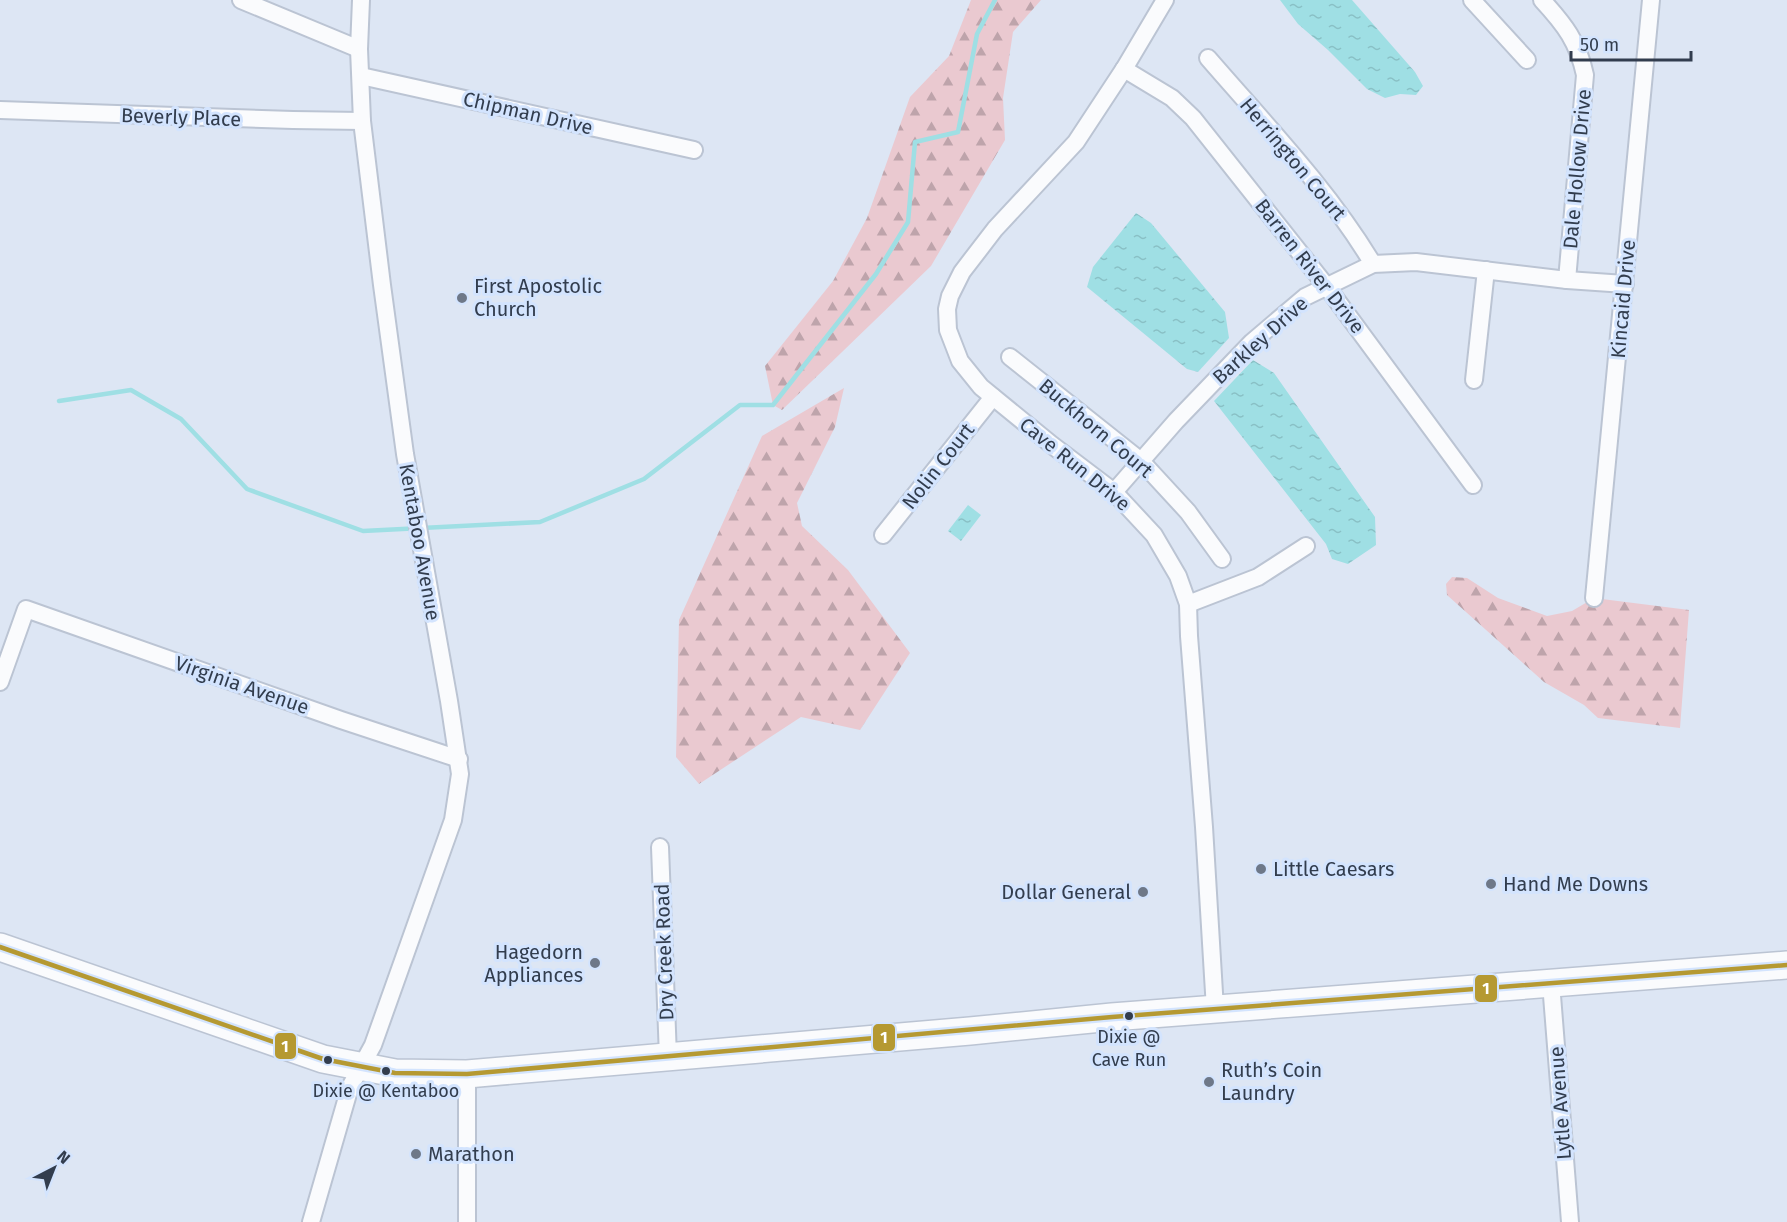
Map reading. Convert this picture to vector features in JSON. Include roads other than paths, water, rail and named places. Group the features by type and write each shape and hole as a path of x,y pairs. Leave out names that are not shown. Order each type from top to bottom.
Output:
{"main road":[{"path":"0,947 323,1059 395,1073 467,1074 1215,1009 1787,964"}],"street":[{"path":"241,0 359,49"},
{"name":"Kentaboo Avenue","path":"311,1222 350,1087 373,1046 453,820 460,774 405,454 362,121 359,49 361,0"},
{"name":"Cave Run Drive","path":"1165,0 1124,69 1076,142 995,229 962,272 950,296 947,309 948,330 960,361 967,372 993,397 1114,492 1154,535 1172,563 1188,604 1215,1009"},
{"path":"1472,0 1527,60"},
{"name":"Dale Hollow Drive","path":"1542,0 1573,37 1581,53 1585,75 1567,280"},
{"name":"Kincaid Drive","path":"1594,598 1651,0"},
{"name":"Herrington Court","path":"1208,58 1291,153 1356,235 1373,264"},
{"name":"Barren River Drive","path":"1124,69 1172,98 1193,118 1327,286 1473,485"},
{"name":"Chipman Drive","path":"361,76 694,150"},
{"name":"Beverly Place","path":"0,110 362,121"},
{"name":"Barkley Drive","path":"1114,492 1215,379 1252,342 1305,297 1373,264 1416,262 1567,280 1625,284"},
{"path":"1474,380 1486,270"},
{"name":"Buckhorn Court","path":"1010,357 1141,462 1188,512 1222,558"},
{"name":"Nolin Court","path":"883,536 993,397"},
{"path":"1188,604 1258,578 1306,546"},
{"name":"Virginia Avenue","path":"0,682 26,609 459,759"},
{"name":"Dry Creek Road","path":"660,846 668,1057"},
{"name":"Lytle Avenue","path":"1551,983 1570,1222"},
{"path":"467,1074 467,1222"}],"water":[{"path":"1280,0 1352,0 1415,72 1423,86 1416,95 1400,94 1385,98 1367,89 1298,24"},
{"path":"1136,213 1151,223 1225,312 1229,338 1198,372 1187,369 1087,287 1093,267"},
{"path":"1253,360 1274,373 1375,517 1376,545 1348,564 1332,559 1326,544 1214,401"},
{"path":"968,505 981,515 961,541 948,531"}],"waterway":[{"path":"59,401 131,390 181,419 247,489 363,531 540,522 644,479 740,405 773,405 876,274 908,222 915,142 958,132 977,34 995,0"}],"place":[{"name":"First Apostolic Church","path":"462,298"},
{"name":"Little Caesars","path":"1261,869"},
{"name":"Hand Me Downs","path":"1491,884"},
{"name":"Dollar General","path":"1143,892"},
{"name":"Hagedorn Appliances","path":"595,963"},
{"name":"Dixie @ Cave Run","path":"1129,1016"},
{"name":"Dixie @ Kentaboo","path":"386,1071"},
{"name":"Ruth’s Coin Laundry","path":"1209,1082"},
{"name":"Marathon","path":"416,1154"}]}
